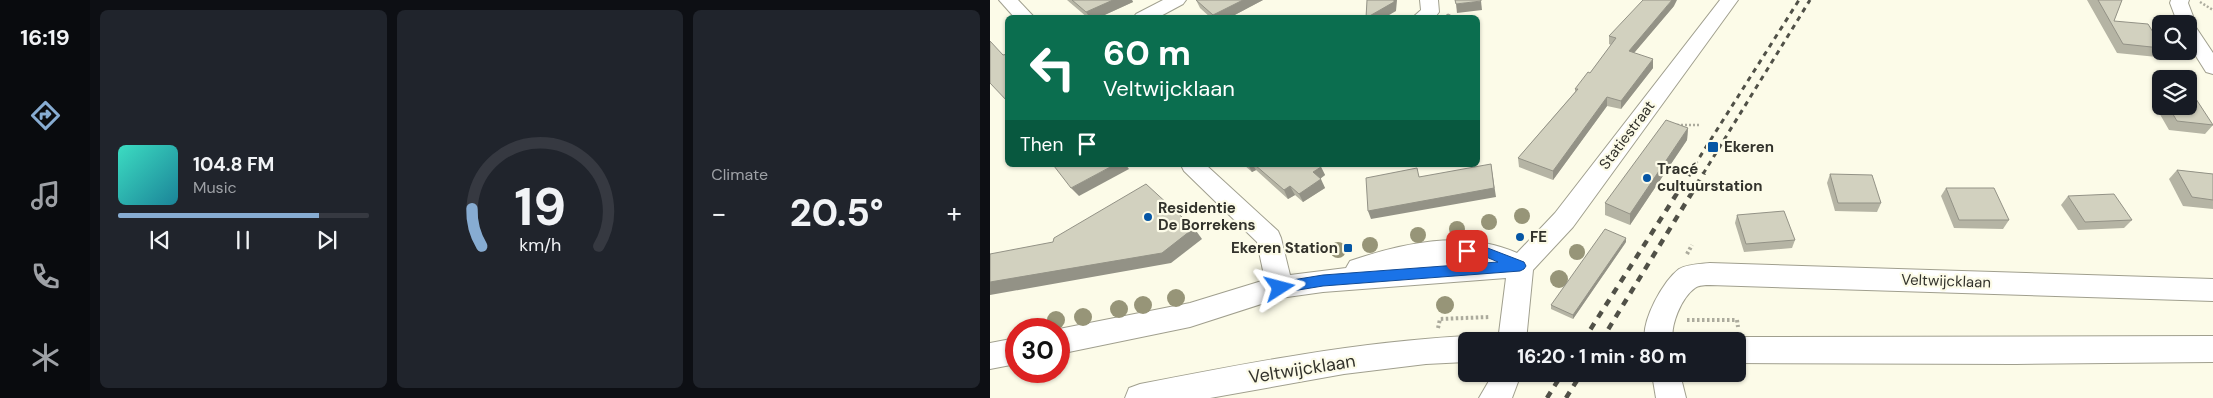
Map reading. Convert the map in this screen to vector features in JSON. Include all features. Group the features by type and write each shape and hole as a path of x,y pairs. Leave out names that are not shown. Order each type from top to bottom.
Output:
{"street":[{"path":"1008,0 1023,15"},
{"path":"1148,15 1177,0"},
{"path":"1426,15 1430,12 1429,0"},
{"name":"Statiestraat","path":"1520,266 1559,225 1729,0"},
{"path":"2180,0 2184,15"},
{"path":"2197,43 2213,68"},
{"path":"1194,167 1269,238 1280,288"},
{"path":"1070,340 1190,315 1280,288 1323,281 1520,266 1513,332"},
{"name":"Veltwijcklaan","path":"1657,332 1660,319 1681,284 1690,276 1710,274 2213,290"},
{"path":"1746,350 2025,351 2213,349"},
{"name":"Veltwijcklaan","path":"1140,398 1378,356 1456,350"},
{"path":"990,356 1005,353"},
{"path":"1494,398 1504,382"},
{"path":"1668,382 1672,398"}],"path":[{"path":"2198,0 2213,10"},
{"path":"1641,116 1670,126 1699,125"},
{"path":"1440,319 1492,317"},
{"path":"1686,320 1737,320"}],"building":[{"path":"1072,0 1113,0 1086,12"},
{"path":"1196,0 1243,0 1213,15"},
{"path":"1367,0 1394,0 1394,2 1371,15 1366,15"},
{"path":"1455,0 1481,0 1481,1 1456,4"},
{"path":"1643,0 1672,0 1629,51 1653,59 1621,101 1607,97 1553,171 1518,158 1578,89 1575,89 1588,72 1590,73 1616,38 1609,36"},
{"path":"2098,0 2122,0 2114,21 2148,24 2152,30 2152,47 2123,44"},
{"path":"990,41 1003,55 1005,55 1005,99 990,83"},
{"path":"2197,101 2213,125 2177,121 2173,115 2197,115"},
{"name":"Tracé cultuurstation","path":"1666,120 1688,128 1630,214 1605,203"},
{"path":"1491,164 1494,188 1368,211 1366,178 1417,168 1419,177"},
{"path":"1055,167 1110,167 1071,188"},
{"path":"1257,167 1321,167 1313,172 1321,179 1299,194 1290,186 1284,190"},
{"path":"2177,170 2213,174 2213,200 2192,197"},
{"path":"1830,174 1872,175 1881,203 1838,203"},
{"path":"1146,184 1194,228 1162,253 990,282 990,254 1053,242 1054,238"},
{"path":"1946,188 1994,188 2009,220 1959,220"},
{"path":"2114,194 2132,220 2085,222 2068,196"},
{"path":"1784,211 1795,240 1746,244 1737,215"},
{"path":"1605,229 1626,238 1573,315 1551,305"}],"railway":[{"path":"1689,174 1799,0"},
{"path":"1703,174 1810,0"},
{"path":"1589,332 1690,173"},
{"path":"1607,332 1704,173"},
{"path":"1547,398 1557,382"},
{"path":"1566,398 1576,382"}],"place":[{"name":"Ekeren","path":"1713,147"},
{"name":"Tracé cultuurstation","path":"1647,178"},
{"name":"Residentie De Borrekens","path":"1148,217"},
{"name":"FE","path":"1520,237"},
{"name":"Ekeren Station","path":"1348,248"}],"route":[{"path":"1280,288 1323,281 1520,266 1485,252 1467,251"}]}
